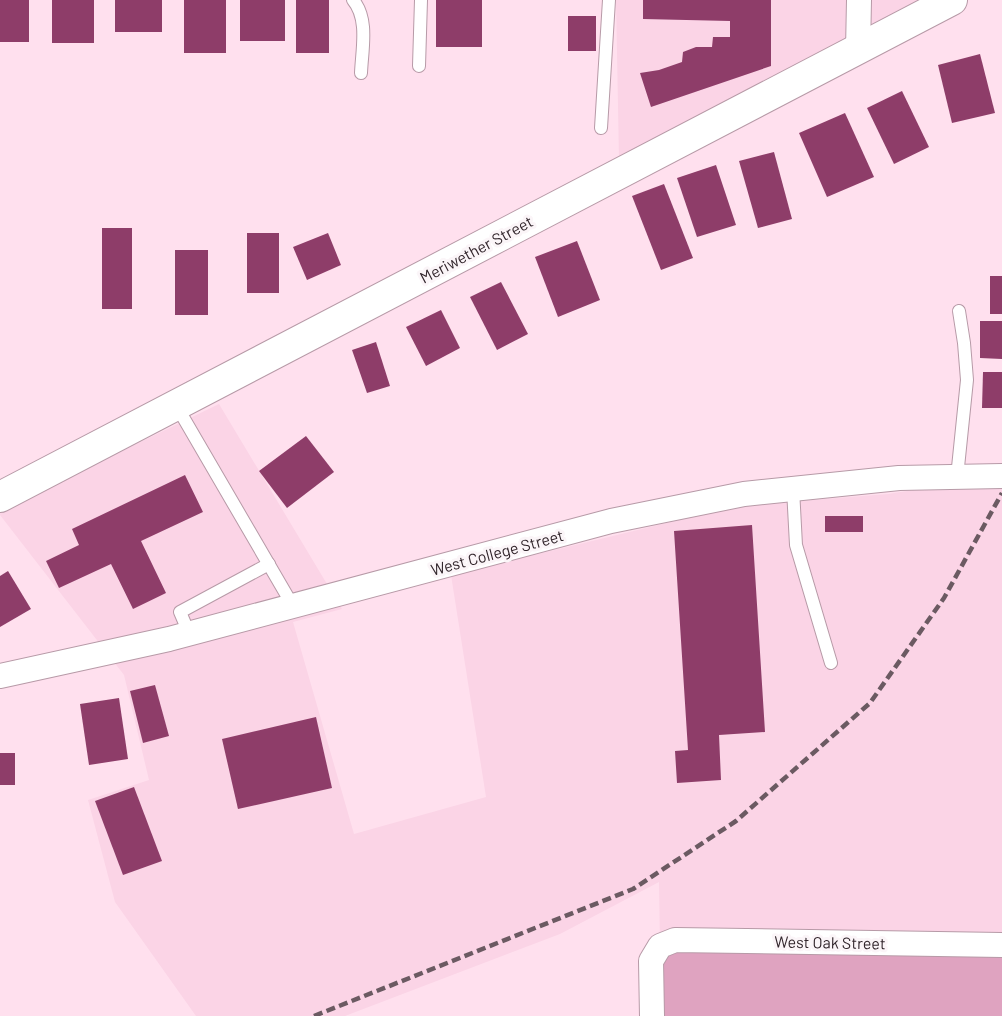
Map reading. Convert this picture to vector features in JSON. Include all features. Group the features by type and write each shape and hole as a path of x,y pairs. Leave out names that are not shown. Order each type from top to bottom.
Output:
{"street":[{"path":"858,50 859,0"},
{"name":"Meriwether Street","path":"0,497 952,0"},
{"name":"West College Street","path":"0,676 189,633 611,521 744,494 899,478 1002,476"},
{"name":"West Oak Street","path":"652,1016 651,961 660,946 675,940 1002,945"}],"lane":[{"path":"354,0 361,10 363,19 361,73"},
{"path":"419,66 422,0"},
{"path":"601,128 609,0"},
{"path":"957,477 967,380 959,311"},
{"path":"176,405 293,606"},
{"path":"793,489 796,545 831,663"},
{"path":"189,633 180,612 269,564"}],"shaded area":[{"path":"616,0 953,0 619,161"},
{"path":"219,404 342,609 293,622 354,834 486,797 451,575 737,506 888,494 1002,476 1002,946 660,945 659,882 560,934 345,1016 196,1016 115,902 88,800 149,780 124,675 0,515 0,510"},
{"path":"660,945 1002,946 1002,1016 660,1016"}],"building":[{"path":"0,0 29,0 29,42 0,42"},
{"path":"52,0 94,0 94,43 52,43"},
{"path":"115,0 162,0 162,32 115,32"},
{"path":"184,0 226,0 226,53 184,53"},
{"path":"240,0 285,0 285,41 240,41"},
{"path":"296,0 329,0 329,53 296,53"},
{"path":"436,0 482,0 482,47 436,47"},
{"path":"643,0 771,0 771,66 651,107 640,73 659,70 682,62 683,52 696,47 712,47 713,37 730,37 730,21 643,19"},
{"path":"568,16 596,16 596,51 568,51"},
{"path":"980,54 995,113 952,123 938,65"},
{"path":"902,91 929,147 894,164 867,108"},
{"path":"845,113 874,177 827,197 799,133"},
{"path":"774,152 792,219 758,228 739,161"},
{"path":"716,165 736,225 697,237 677,178"},
{"path":"664,184 693,258 661,270 632,196"},
{"path":"102,228 132,228 132,309 102,309"},
{"path":"247,233 279,233 279,293 247,293"},
{"path":"328,233 341,265 307,280 293,247"},
{"path":"577,241 600,300 558,317 535,257"},
{"path":"175,250 208,250 208,315 175,315"},
{"path":"990,276 1002,276 1002,314 990,314"},
{"path":"501,282 528,334 497,350 470,297"},
{"path":"441,310 460,348 426,366 406,327"},
{"path":"980,321 1002,321 1002,359 980,358"},
{"path":"376,342 390,386 367,393 352,350"},
{"path":"983,372 1002,372 1002,408 982,408"},
{"path":"306,436 334,472 287,508 259,471"},
{"path":"185,475 203,512 141,541 166,593 133,609 111,564 59,588 46,561 79,545 72,529"},
{"path":"825,516 863,516 863,532 825,532"},
{"path":"752,525 765,732 719,735 721,780 677,783 675,751 688,750 674,531"},
{"path":"8,571 31,609 0,627 0,576"},
{"path":"155,685 169,736 143,743 130,691"},
{"path":"119,698 128,759 89,765 80,704"},
{"path":"316,717 332,788 238,809 222,739"},
{"path":"0,753 15,753 15,785 0,785"},
{"path":"134,787 162,861 123,875 95,801"}],"railway":[{"path":"314,1016 633,889 736,821 870,703 944,598 1002,493"}]}
